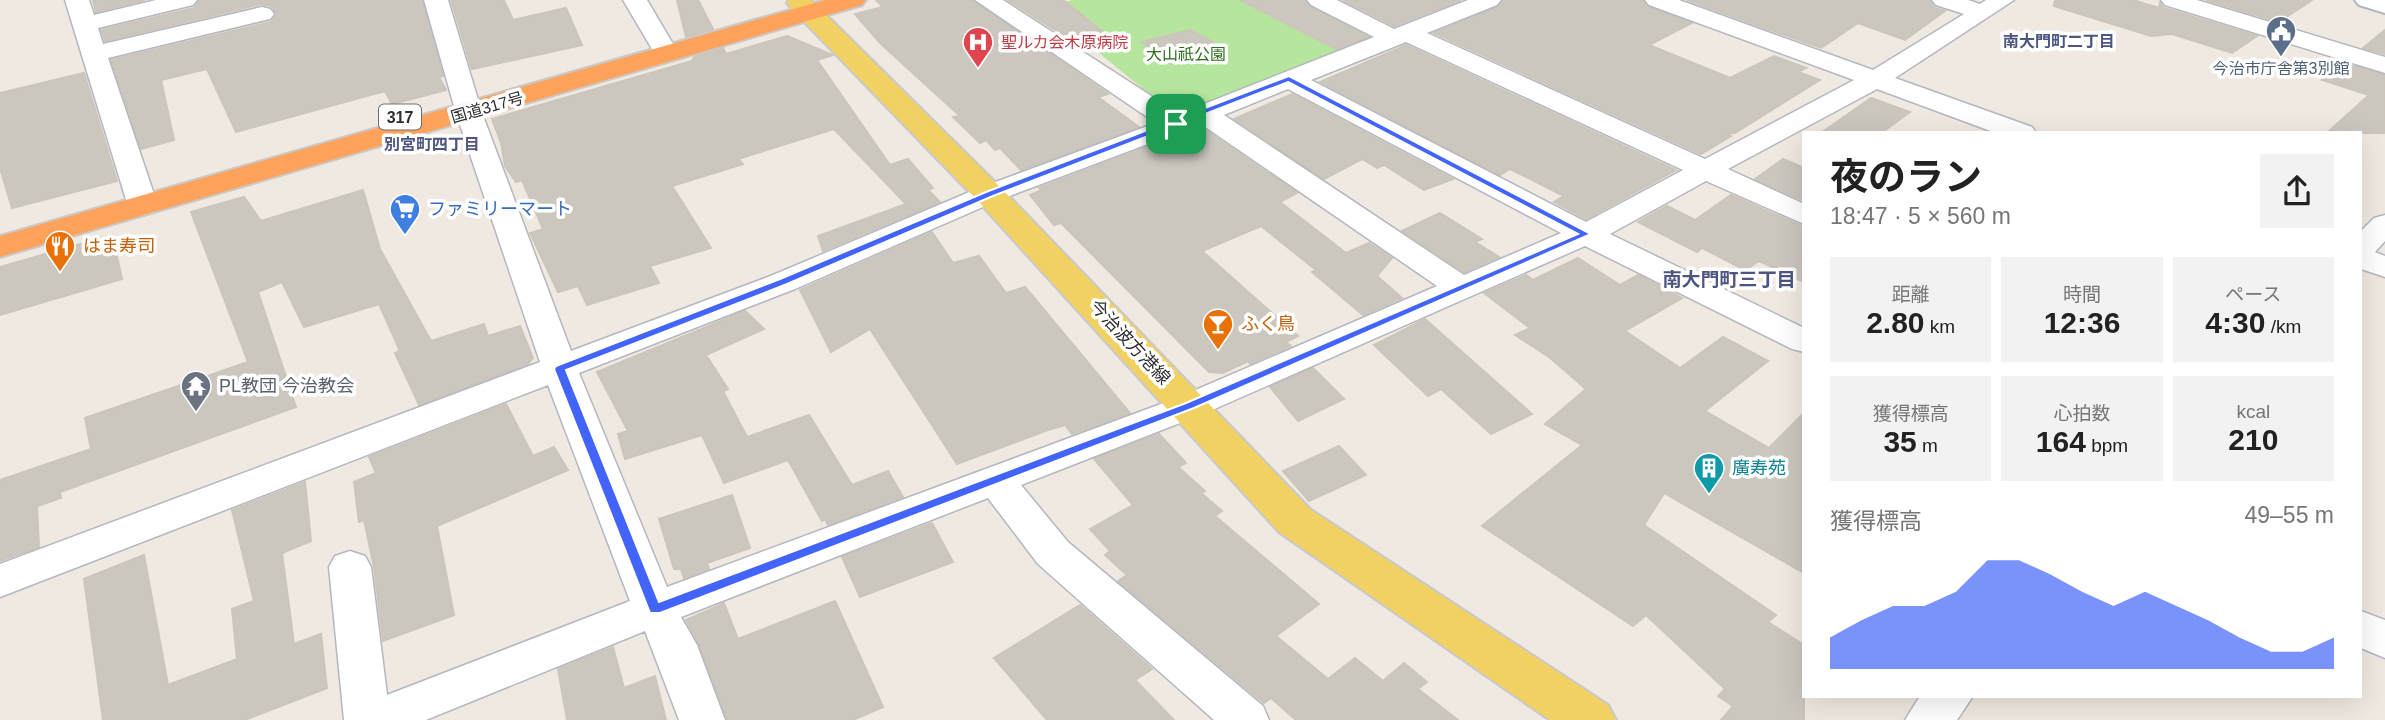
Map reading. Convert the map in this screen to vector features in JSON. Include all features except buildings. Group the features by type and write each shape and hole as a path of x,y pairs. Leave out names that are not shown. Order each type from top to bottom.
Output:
{"highway":[{"name":"国道317号","path":"468,106 661,44 804,4 853,0"},
{"name":"国道317号","path":"0,232 141,199 468,106 804,4"},
{"name":"国道317号","path":"0,247 141,199"}],"main road":[{"path":"2368,0 2385,5"},
{"name":"今治波方港線","path":"804,4 1190,405 1295,521 1573,716"}],"street":[{"path":"141,199 81,12 185,0"},
{"path":"436,0 468,106 560,369 655,609 675,645 702,720"},
{"path":"635,0 661,44"},
{"path":"987,0 1176,124"},
{"path":"1319,0 1802,214"},
{"path":"0,581 784,282 989,194 1204,114 1398,34 1489,0"},
{"path":"1657,0 2017,131"},
{"path":"1944,0 1993,6"},
{"path":"2173,0 2385,65"},
{"path":"375,720 655,609 1190,405 1586,234 1876,79 1993,6"},
{"path":"94,54 262,14"},
{"path":"1289,79 1586,234 1802,340"},
{"path":"1204,114 1461,288"},
{"path":"2362,247 2385,224"},
{"path":"2362,258 2385,267"},
{"path":"995,480 1054,553 1246,720"},
{"path":"350,567 368,720"},
{"path":"2362,628 2385,640"},
{"path":"1928,720 1948,698"}],"green space":[{"name":"大山祇公園","path":"1073,0 1308,0 1385,39 1176,116 1043,7"}],"place":[{"name":"今治市庁舎第3別館","path":"2281,58"},
{"name":"聖ルカ会木原病院","path":"978,69"},
{"name":"ファミリーマート","path":"405,236"},
{"name":"はま寿司","path":"60,273"},
{"name":"ふく鳥","path":"1218,351"},
{"name":"PL教団 今治教会","path":"196,413"},
{"name":"廣寿苑","path":"1709,495"}],"district":[{"name":"南大門町二丁目","path":"2059,41"},
{"name":"別宮町四丁目","path":"432,144"},
{"name":"南大門町三丁目","path":"1729,279"}],"route":[{"path":"1289,79 1586,234 1190,405 655,609 560,369 784,282 989,194 1176,124 1289,79"}]}
